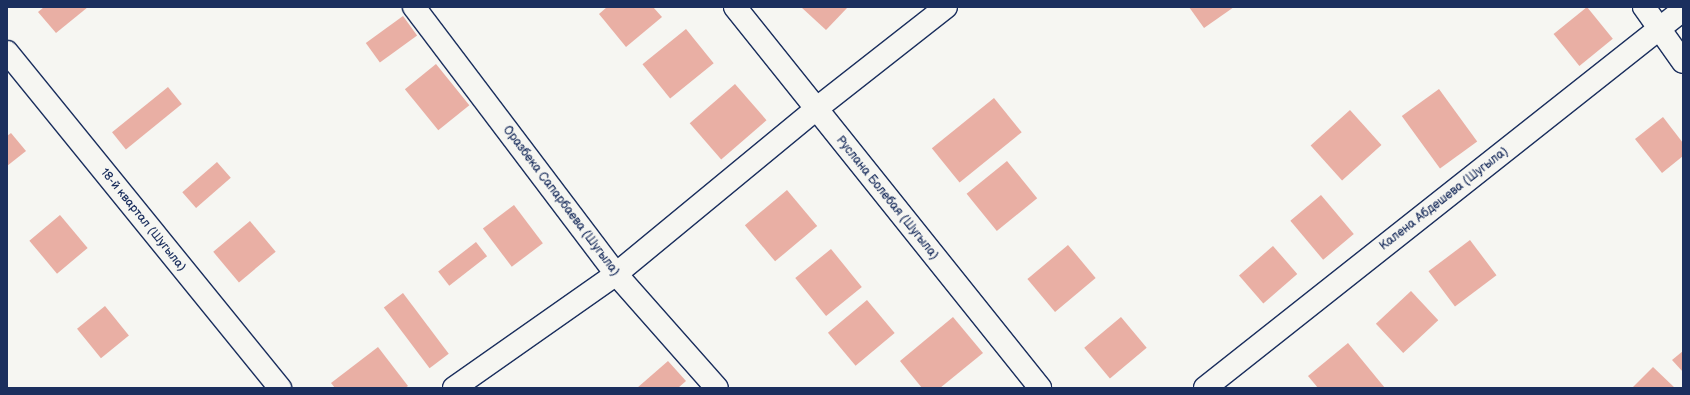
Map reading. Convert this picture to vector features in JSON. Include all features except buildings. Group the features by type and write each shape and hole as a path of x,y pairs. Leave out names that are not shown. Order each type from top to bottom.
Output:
{"street":[{"name":"Оразбека Сапарбаева (Шугыла)","path":"414,7 616,274 717,388"},
{"name":"Руслана Болебая (Шугыла)","path":"735,7 1040,388"},
{"path":"454,388 616,274 816,109 946,7"},
{"path":"1644,7 1683,62"},
{"name":"Калена Абдешева (Шугыла)","path":"1205,388 1683,10"},
{"name":"18-й квартал (Шугыла)","path":"7,52 280,388"}]}
